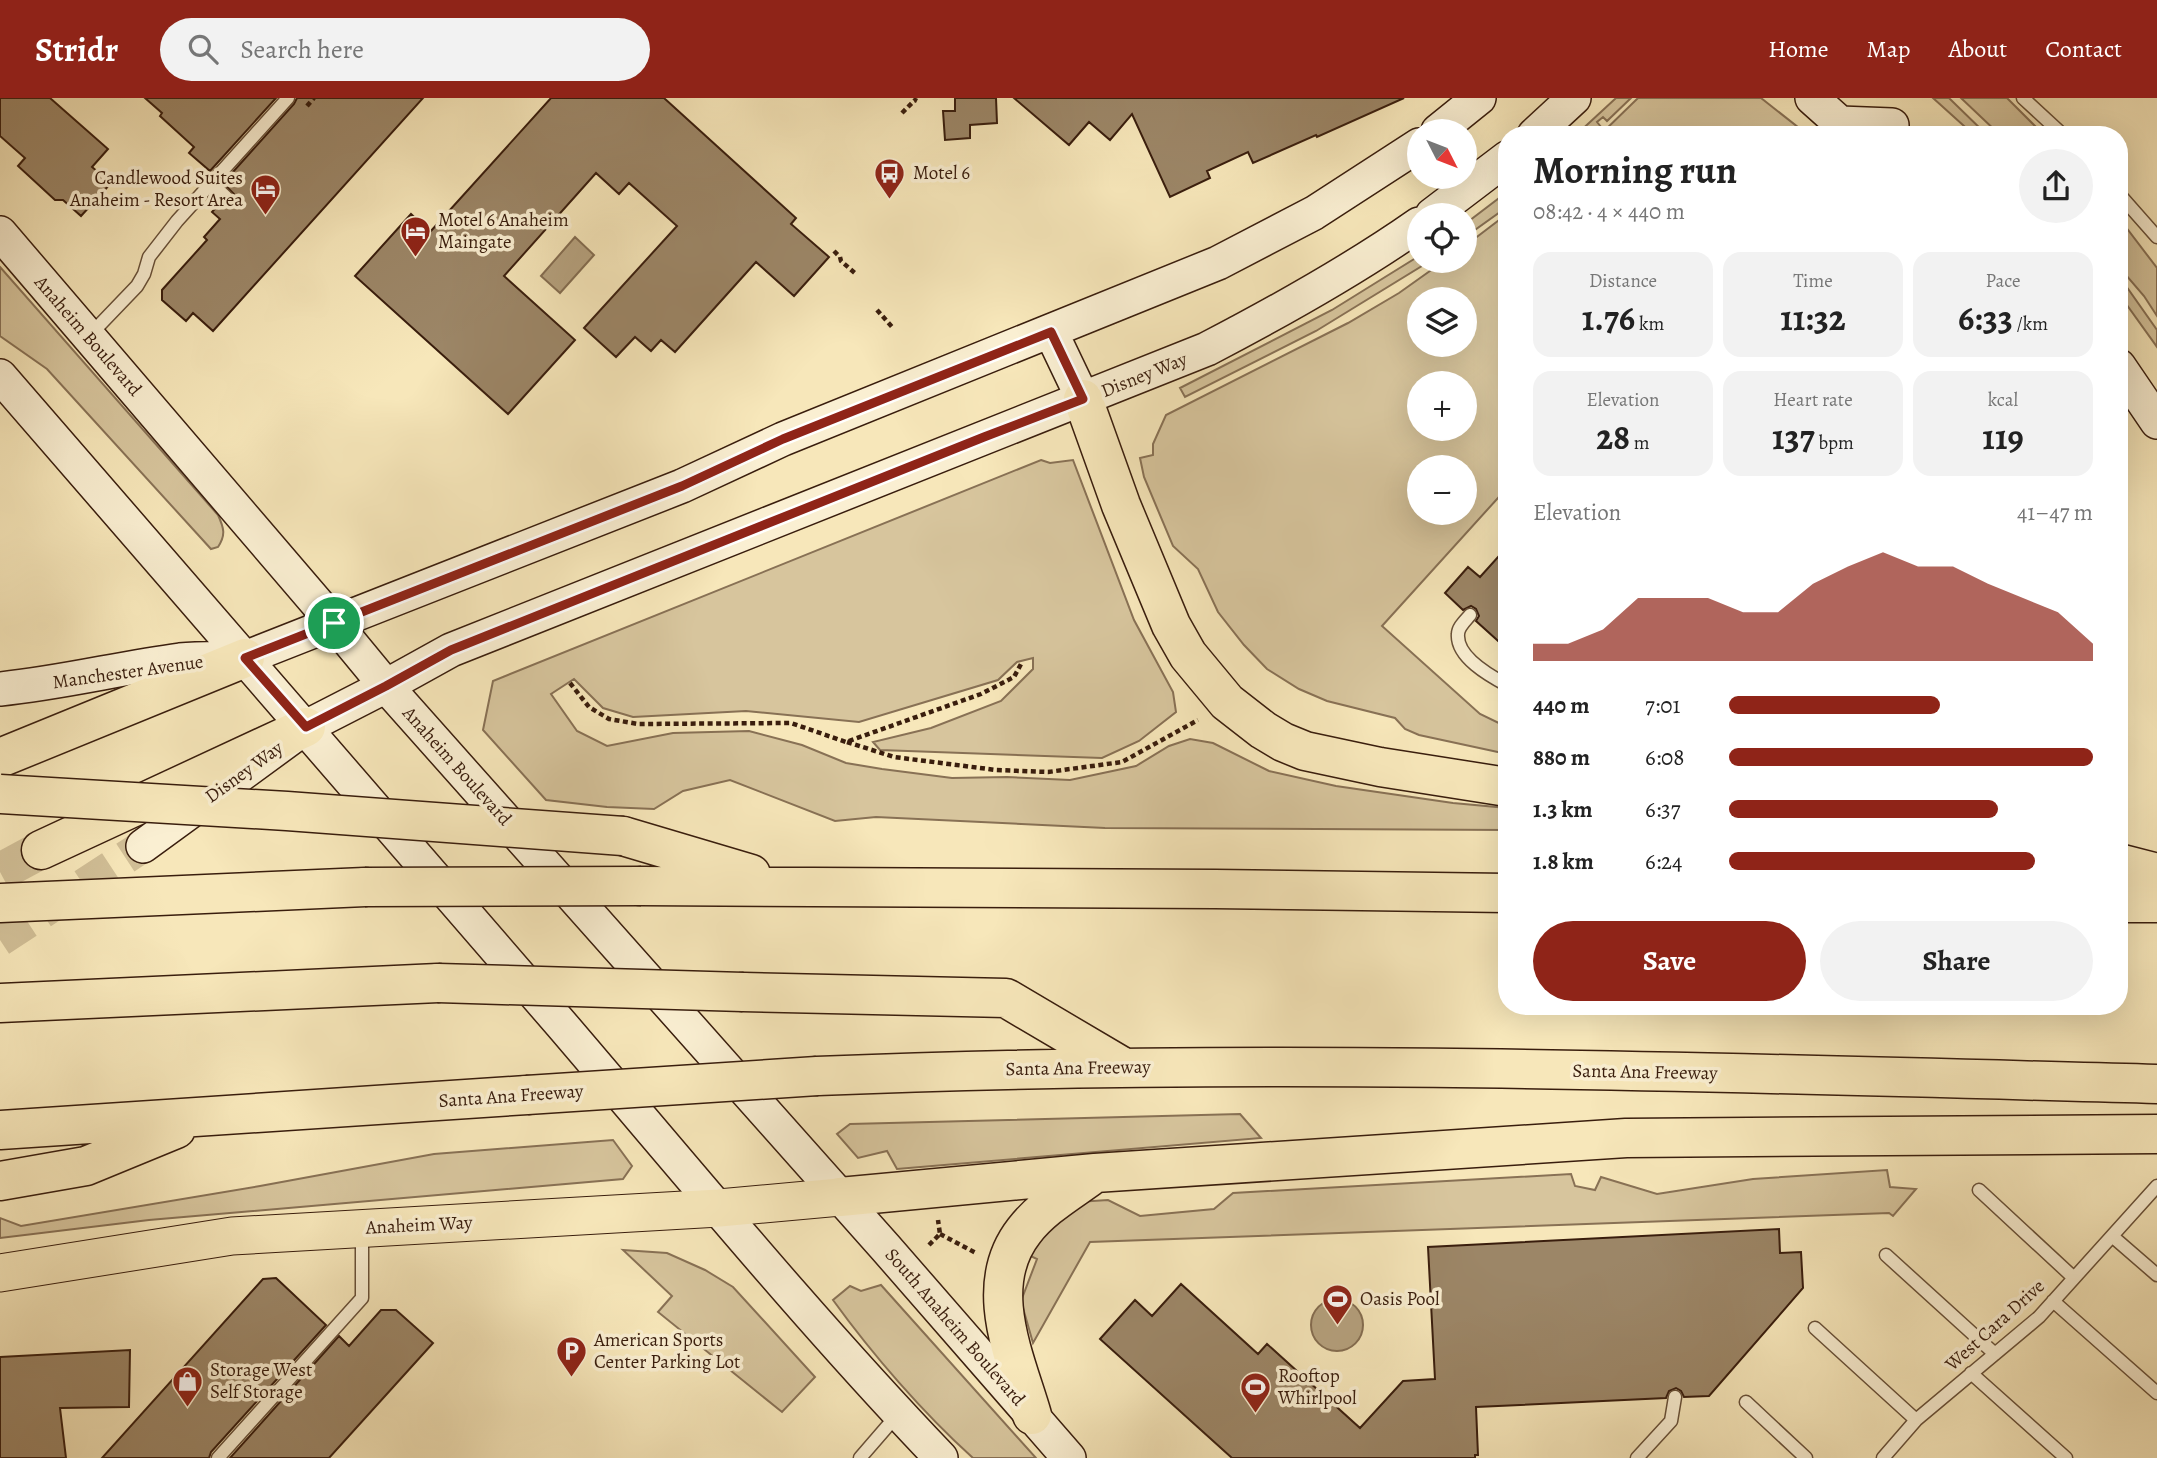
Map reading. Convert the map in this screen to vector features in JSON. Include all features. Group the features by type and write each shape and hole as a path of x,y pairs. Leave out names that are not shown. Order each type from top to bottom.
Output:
{"highway":[{"path":"1083,399 1121,505 1171,625 1188,655 1227,702 1263,730 1305,751 1380,767 1498,786"},
{"path":"0,758 245,658"},
{"path":"41,850 306,727"},
{"path":"0,794 287,811 623,836 797,887"},
{"path":"2128,865 2157,873"},
{"path":"0,903 365,887 641,886 1498,893"},
{"path":"2128,903 2157,903"},
{"path":"0,1003 438,983 1006,998 1123,1067"},
{"name":"Santa Ana Freeway","path":"0,1130 817,1076 986,1069 1123,1067 1689,1072 2157,1084"},
{"path":"0,1181 86,1166 207,1116"},
{"path":"840,1197 1095,1173 1626,1138 2157,1134"},
{"path":"1032,1415 1004,1320 1003,1279 1008,1260 1024,1231 1051,1205 1095,1173"}],"main road":[{"path":"1453,119 1479,98"},
{"path":"1544,126 1574,98"},
{"path":"1812,98 1840,123 1891,119"},
{"path":"334,623 682,486 783,439 1218,263 1344,196 1407,153"},
{"path":"1448,203 1498,165"},
{"name":"Anaheim Boulevard","path":"0,233 386,686 840,1197"},
{"name":"Disney Way","path":"143,846 306,727 451,650 1207,349 1278,312 1407,233"},
{"path":"1051,332 1083,399"},
{"path":"0,376 306,727 756,1253 898,1414 941,1458"},
{"path":"2128,379 2157,422"},
{"name":"Manchester Avenue","path":"0,689 68,681 184,660 245,658 334,623"},
{"name":"Anaheim Way","path":"0,1273 232,1236 719,1208 840,1197"},
{"name":"South Anaheim Boulevard","path":"840,1197 1069,1458"}],"lane":[{"path":"88,336 137,286 149,257 177,221 288,98"},
{"path":"2023,98 2053,126"},
{"path":"211,183 226,197"},
{"path":"2128,204 2157,237"},
{"path":"1470,615 1459,628 1457,636 1462,649 1474,664 1498,680"},
{"name":"West Cara Drive","path":"1883,1458 1916,1420 2039,1317 2157,1186"},
{"path":"1979,1190 2074,1278"},
{"path":"218,1458 362,1298 362,1228"},
{"path":"2112,1236 2157,1275"},
{"path":"1886,1255 1995,1354"},
{"path":"2053,1301 2157,1393"},
{"path":"1815,1328 1916,1420"},
{"path":"1971,1373 2066,1458"},
{"path":"1637,1458 1671,1421 1675,1397"},
{"path":"1746,1402 1806,1458"},
{"path":"860,1458 898,1414"}],"path":[{"path":"902,113 915,100 917,102"},
{"path":"834,251 856,274"},
{"path":"877,310 894,329"},
{"path":"846,742 981,694 1014,677 1021,664"},
{"path":"570,683 589,707 609,719 638,724 791,723 894,757 996,770 1048,772 1122,762 1227,702"},
{"path":"937,1213 940,1234"},
{"path":"929,1245 940,1234"},
{"path":"940,1234 981,1255"}],"shaded area":[{"path":"1616,98 1631,98 1607,121 1603,117 1597,122 1600,126 1586,126"},
{"path":"1638,98 1761,98 1797,126 1609,126"},
{"path":"1933,98 1949,98 1978,126 1964,126"},
{"path":"1961,98 2007,98 2035,126 1991,126"},
{"path":"1498,199 1498,213 1477,228 1477,215"},
{"path":"1498,221 1498,498 1477,521 1477,455 1407,455 1407,525 1473,525 1382,626 1480,714 1498,723 1498,752 1419,735 1405,729 1395,718 1327,701 1299,689 1267,669 1218,612 1198,569 1173,546 1144,477 1140,458 1153,455 1153,444 1166,415 1348,323 1407,287 1407,357 1477,357 1477,287 1407,287 1427,273 1477,273 1477,237"},
{"path":"2128,230 2157,268 2157,316 2128,277"},
{"path":"575,237 594,255 560,293 541,276"},
{"path":"1407,263 1407,273 1410,273 1316,331 1185,397 1180,388 1332,310"},
{"path":"0,267 218,515 223,531 218,547 211,549 47,369 0,336"},
{"path":"2128,289 2157,330 2157,347 2128,307"},
{"path":"1041,460 1050,463 1073,460 1134,620 1173,692 1176,712 1139,741 1102,758 880,750 873,742 931,728 1001,701 1033,669 1033,658 1017,662 998,680 859,722 746,711 633,717 603,708 574,679 551,694 577,731 607,746 673,733 749,731 802,745 846,763 952,778 1070,780 1136,766 1169,746 1190,739 1213,743 1269,771 1336,786 1498,807 1498,830 1105,828 876,817 835,821 730,780 683,791 654,809 546,800 483,730 493,681"},
{"path":"1240,1114 1261,1138 897,1169 887,1151 858,1158 837,1134 850,1124"},
{"path":"613,1140 632,1166 623,1179 149,1220 0,1238 0,1218 21,1226 434,1154"},
{"path":"1887,1170 1890,1187 1916,1189 1893,1216 1889,1213 1090,1242 1033,1343 1021,1301 1037,1259 1022,1252 1077,1202 1108,1200 1140,1216 1214,1209 1233,1193 1571,1174 1575,1186 1595,1190 1601,1177 1657,1194 1753,1179"},
{"path":"623,1250 667,1253 705,1270 733,1287 815,1377 782,1412 658,1312 672,1296"},
{"path":"881,1285 1036,1458 973,1458 899,1382 833,1300 850,1286 861,1291"},
{"name":"Oasis Pool","path":"1337,1299 1347,1301 1355,1307 1361,1315 1361,1335 1355,1343 1347,1349 1337,1351 1327,1349 1319,1343 1313,1335 1311,1325 1313,1315 1319,1307 1327,1301"}],"building":[{"path":"0,98 50,98 108,149 92,167 111,183 81,216 63,200 55,200 18,166 25,158 0,136"},
{"path":"145,98 276,98 210,171 189,153 194,147 160,116 162,113"},
{"name":"Candlewood Suites Anaheim - Resort Area","path":"297,98 423,98 213,331 193,313 186,321 162,300 162,290 207,240 204,237 220,219 212,212 220,203 228,205 233,202 234,194 223,183"},
{"path":"551,98 664,98 796,218 791,224 829,257 794,296 756,262 675,352 661,340 651,351 635,337 616,357 584,328 677,226 629,183 619,194 596,173 504,276 575,340 508,414 355,276 411,214 430,232"},
{"path":"955,98 996,98 997,123 970,125 970,138 945,140 943,111 955,111"},
{"path":"1014,98 1404,98 1253,163 1248,152 1207,171 1210,178 1170,197 1132,114 1110,140 1089,122 1069,145"},
{"path":"1498,557 1498,641 1476,621 1479,616 1476,609 1471,606 1463,610 1445,593 1468,567 1480,577"},
{"path":"1779,1229 1780,1253 1801,1252 1803,1288 1709,1396 1684,1397 1676,1388 1669,1391 1666,1398 1476,1407 1478,1455 1475,1455 1475,1458 1232,1458 1100,1339 1135,1300 1152,1316 1181,1284 1258,1354 1267,1344 1360,1428 1403,1381 1435,1379 1428,1247"},
{"path":"276,1278 326,1325 211,1452 209,1458 102,1458 263,1279"},
{"path":"381,1310 396,1310 433,1343 329,1458 230,1458 339,1336 349,1346"},
{"path":"130,1350 129,1407 60,1408 66,1458 0,1458 0,1357"}],"tunnel":[{"path":"0,940 143,846"},
{"path":"0,872 41,850"}],"place":[{"name":"Motel 6","path":"890,200"},
{"name":"Candlewood Suites Anaheim - Resort Area","path":"266,216"},
{"name":"Motel 6 Anaheim Maingate","path":"415,258"},
{"name":"Oasis Pool","path":"1337,1326"},
{"name":"American Sports Center Parking Lot","path":"571,1378"},
{"name":"Storage West Self Storage","path":"187,1408"},
{"name":"Rooftop Whirlpool","path":"1255,1414"}],"route":[{"path":"1051,332 1083,399 451,650 306,727 245,658 334,623 682,486 783,439 1051,332"}]}
